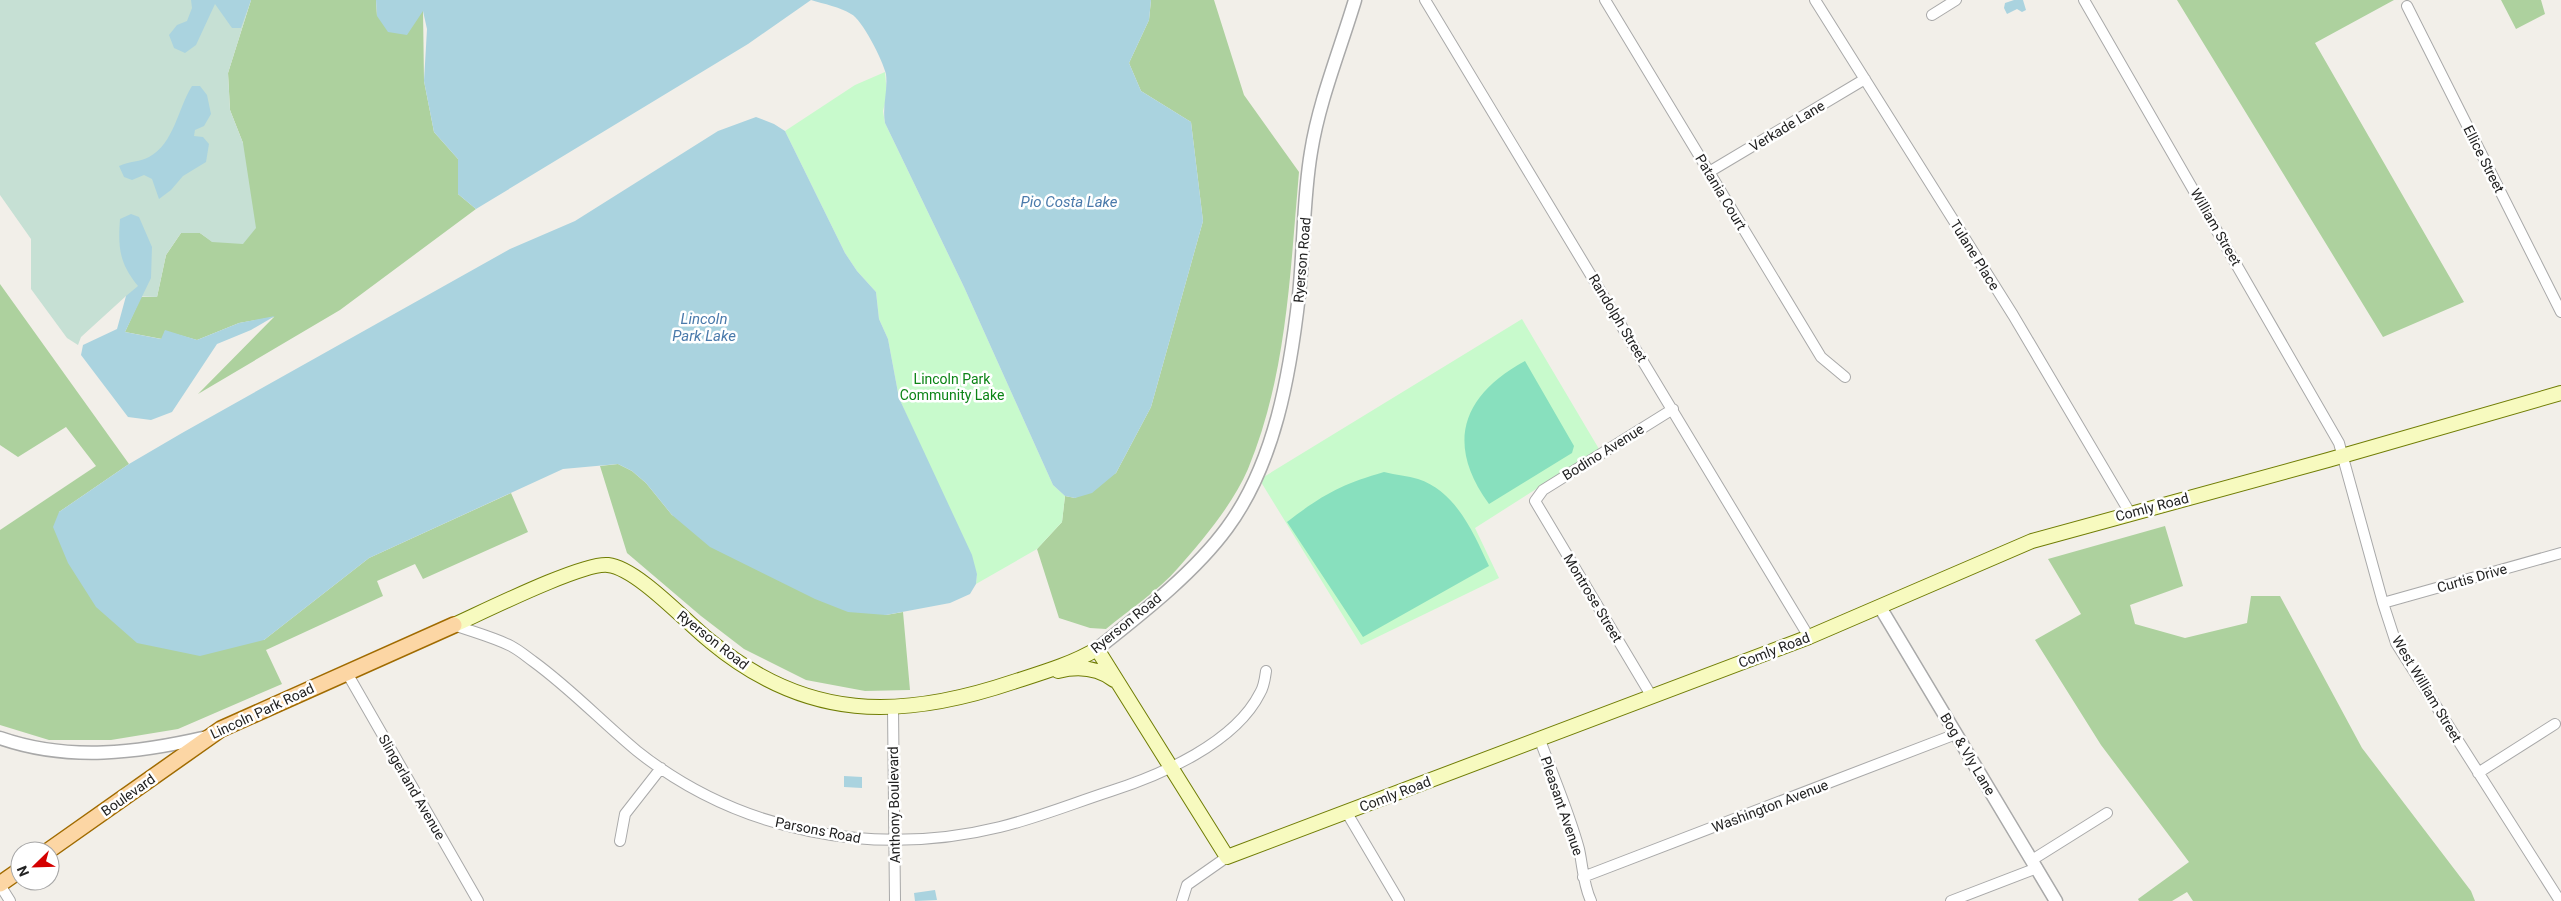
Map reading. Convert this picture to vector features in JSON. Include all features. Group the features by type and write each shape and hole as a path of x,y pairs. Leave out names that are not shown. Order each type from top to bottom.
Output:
{"main road":[{"name":"Comly Road","path":"1227,857 1809,637 2015,547 2130,513 2344,455 2561,393"},
{"name":"Ryerson Road","path":"454,625 585,568 610,565 623,569 639,579 720,649 764,678 819,699 845,705 893,708 950,701 1019,680 1097,649"},
{"name":"Lincoln Park Road","path":"207,737 454,625"},
{"path":"1097,649 1227,857"},
{"path":"1019,680 1064,670 1084,668 1100,672 1117,682"},
{"name":"Boulevard","path":"60,842 207,737"}],"street":[{"name":"Ryerson Road","path":"1097,649 1179,579 1218,539 1242,504 1256,474 1276,418 1290,352 1299,298 1308,177 1313,143 1355,0"},
{"name":"Randolph Street","path":"1425,0 1809,637"},
{"name":"Patania Court","path":"1606,0 1821,357 1845,377"},
{"name":"Tulane Place","path":"1814,0 2013,315 2130,513"},
{"path":"1932,15 1956,0"},
{"name":"William Street","path":"2084,0 2286,349 2344,455"},
{"name":"Ellice Street","path":"2407,6 2561,312"},
{"name":"Verkade Lane","path":"1710,172 1865,79"},
{"name":"Bodino Avenue","path":"1536,499 1543,490 1673,409"},
{"name":"West William Street","path":"2344,455 2383,603 2396,643 2560,901"},
{"name":"Montrose Street","path":"1536,499 1542,515 1606,617 1652,697"},
{"name":"Curtis Drive","path":"2383,603 2561,552"},
{"name":"Bog & Vly Lane","path":"1880,607 2056,901"},
{"name":"Parsons Road","path":"454,625 513,647 546,671 637,750 661,768 715,799 776,823 834,836 895,840 952,836 1000,827 1144,780 1228,733 1241,721 1261,692 1266,671"},
{"name":"Slingerland Avenue","path":"347,673 478,901"},
{"name":"Anthony Boulevard","path":"893,708 895,901"},
{"path":"2478,773 2555,724"},
{"name":"Washington Avenue","path":"1583,877 1956,734"},
{"name":"Lincoln Park Road","path":"0,738 40,749 99,754 158,748 207,737"},
{"name":"Pleasant Avenue","path":"1540,740 1573,830 1583,877 1591,901"},
{"path":"620,841 625,814 661,768"},
{"path":"1347,812 1399,901"},
{"path":"1951,901 2034,864 2108,813"},
{"path":"1182,901 1187,885 1227,857"},
{"path":"0,885 10,901"}],"green space":[{"path":"0,0 251,0 228,73 230,110 243,143 256,228 243,244 212,242 200,233 181,233 166,255 157,297 126,296 81,337 78,345 67,338 31,289 31,239 0,195"},
{"path":"251,0 376,0 377,16 423,10 424,81 434,132 458,159 458,194 476,209 340,310 198,394 274,317 239,323 197,340 165,331 162,339 125,332 141,297 157,297 166,255 181,233 200,233 213,242 243,143 230,110 228,73"},
{"path":"1151,0 1214,0 1244,95 1299,172 1289,286 1279,360 1271,397 1261,433 1242,482 1207,534 1162,584 1106,629 1090,628 1059,618 1037,549 1062,522 1065,496 1075,498 1116,473 1151,407 1203,221 1191,122 1141,91 1129,63 1149,20"},
{"path":"2177,0 2394,0 2315,43 2464,302 2383,337"},
{"path":"2501,0 2541,0 2545,14 2516,29"},
{"name":"Lincoln Park Community Lake","path":"885,72 887,95 883,111 885,123 964,287 1053,485 1065,496 1062,522 1037,549 976,584 977,574 899,398 888,339 879,319 876,292 857,271 845,253 785,131 855,85"},
{"path":"0,284 129,464 59,512 264,640 369,558 511,493 528,532 423,579 415,564 377,581 383,596 266,650 282,684 178,729 111,740 49,740 0,725 0,530 96,466 66,427 18,457 0,445"},
{"path":"1522,319 1599,449 1475,528 1499,578 1361,645 1261,482 1262,478"},
{"path":"1525,361 1574,446 1572,453 1489,504 1475,482 1467,461 1464,441 1467,423 1474,405 1487,389 1504,374"},
{"path":"618,464 632,471 646,483 672,515 886,615 903,612 910,690 865,691 806,680 744,649 701,616 627,553 600,466"},
{"path":"1384,472 1418,479 1443,493 1462,515 1489,566 1363,637 1287,522 1311,504 1333,491"},
{"path":"2165,526 2183,586 2130,605 2135,624 2185,638 2247,623 2251,596 2280,596 2362,748 2471,891 2475,901 2193,901 2187,892 2172,901 2139,901 2138,899 2189,862 2101,745 2035,640 2081,614 2048,559"}],"water":[{"path":"191,0 251,0 241,28 232,28 215,4 196,45 185,53 174,48 169,35 177,25 187,21 192,8"},
{"path":"376,0 811,0 748,44 476,209 458,194 458,159 434,132 424,81 427,29 423,11 407,35 388,32 377,16"},
{"name":"Pio Costa Lake","path":"811,0 1151,0 1149,20 1129,63 1141,91 1191,122 1203,221 1151,407 1116,473 1092,493 1075,498 1065,496 1053,485 964,287 885,123 886,74 872,41 856,17 837,8"},
{"path":"2023,0 2026,10 2022,12 2017,9 2007,14 2004,8 2005,3"},
{"path":"192,86 200,86 207,95 211,114 204,126 195,130 194,136 203,137 209,144 206,162 183,176 171,190 159,199 152,179 144,175 132,180 124,177 119,166 146,159 164,144 175,125"},
{"name":"Lincoln Park Lake","path":"756,117 774,124 785,131 845,253 857,271 876,292 879,319 888,339 899,398 972,555 977,574 976,584 970,594 950,603 886,615 848,612 815,599 710,547 672,515 646,483 632,471 618,464 563,469 369,558 264,640 200,656 137,643 96,607 68,563 53,527 59,512 129,464 182,433 510,249 575,221 718,131"},
{"path":"131,214 139,217 152,247 151,278 125,332 161,339 165,330 197,340 239,323 275,316 251,330 217,344 172,412 151,420 128,417 81,355 83,345 117,329 126,296 138,286 123,262 119,238 120,219"},
{"path":"844,776 862,777 862,788 844,787"},
{"path":"935,890 937,900 915,901 914,893"}]}
